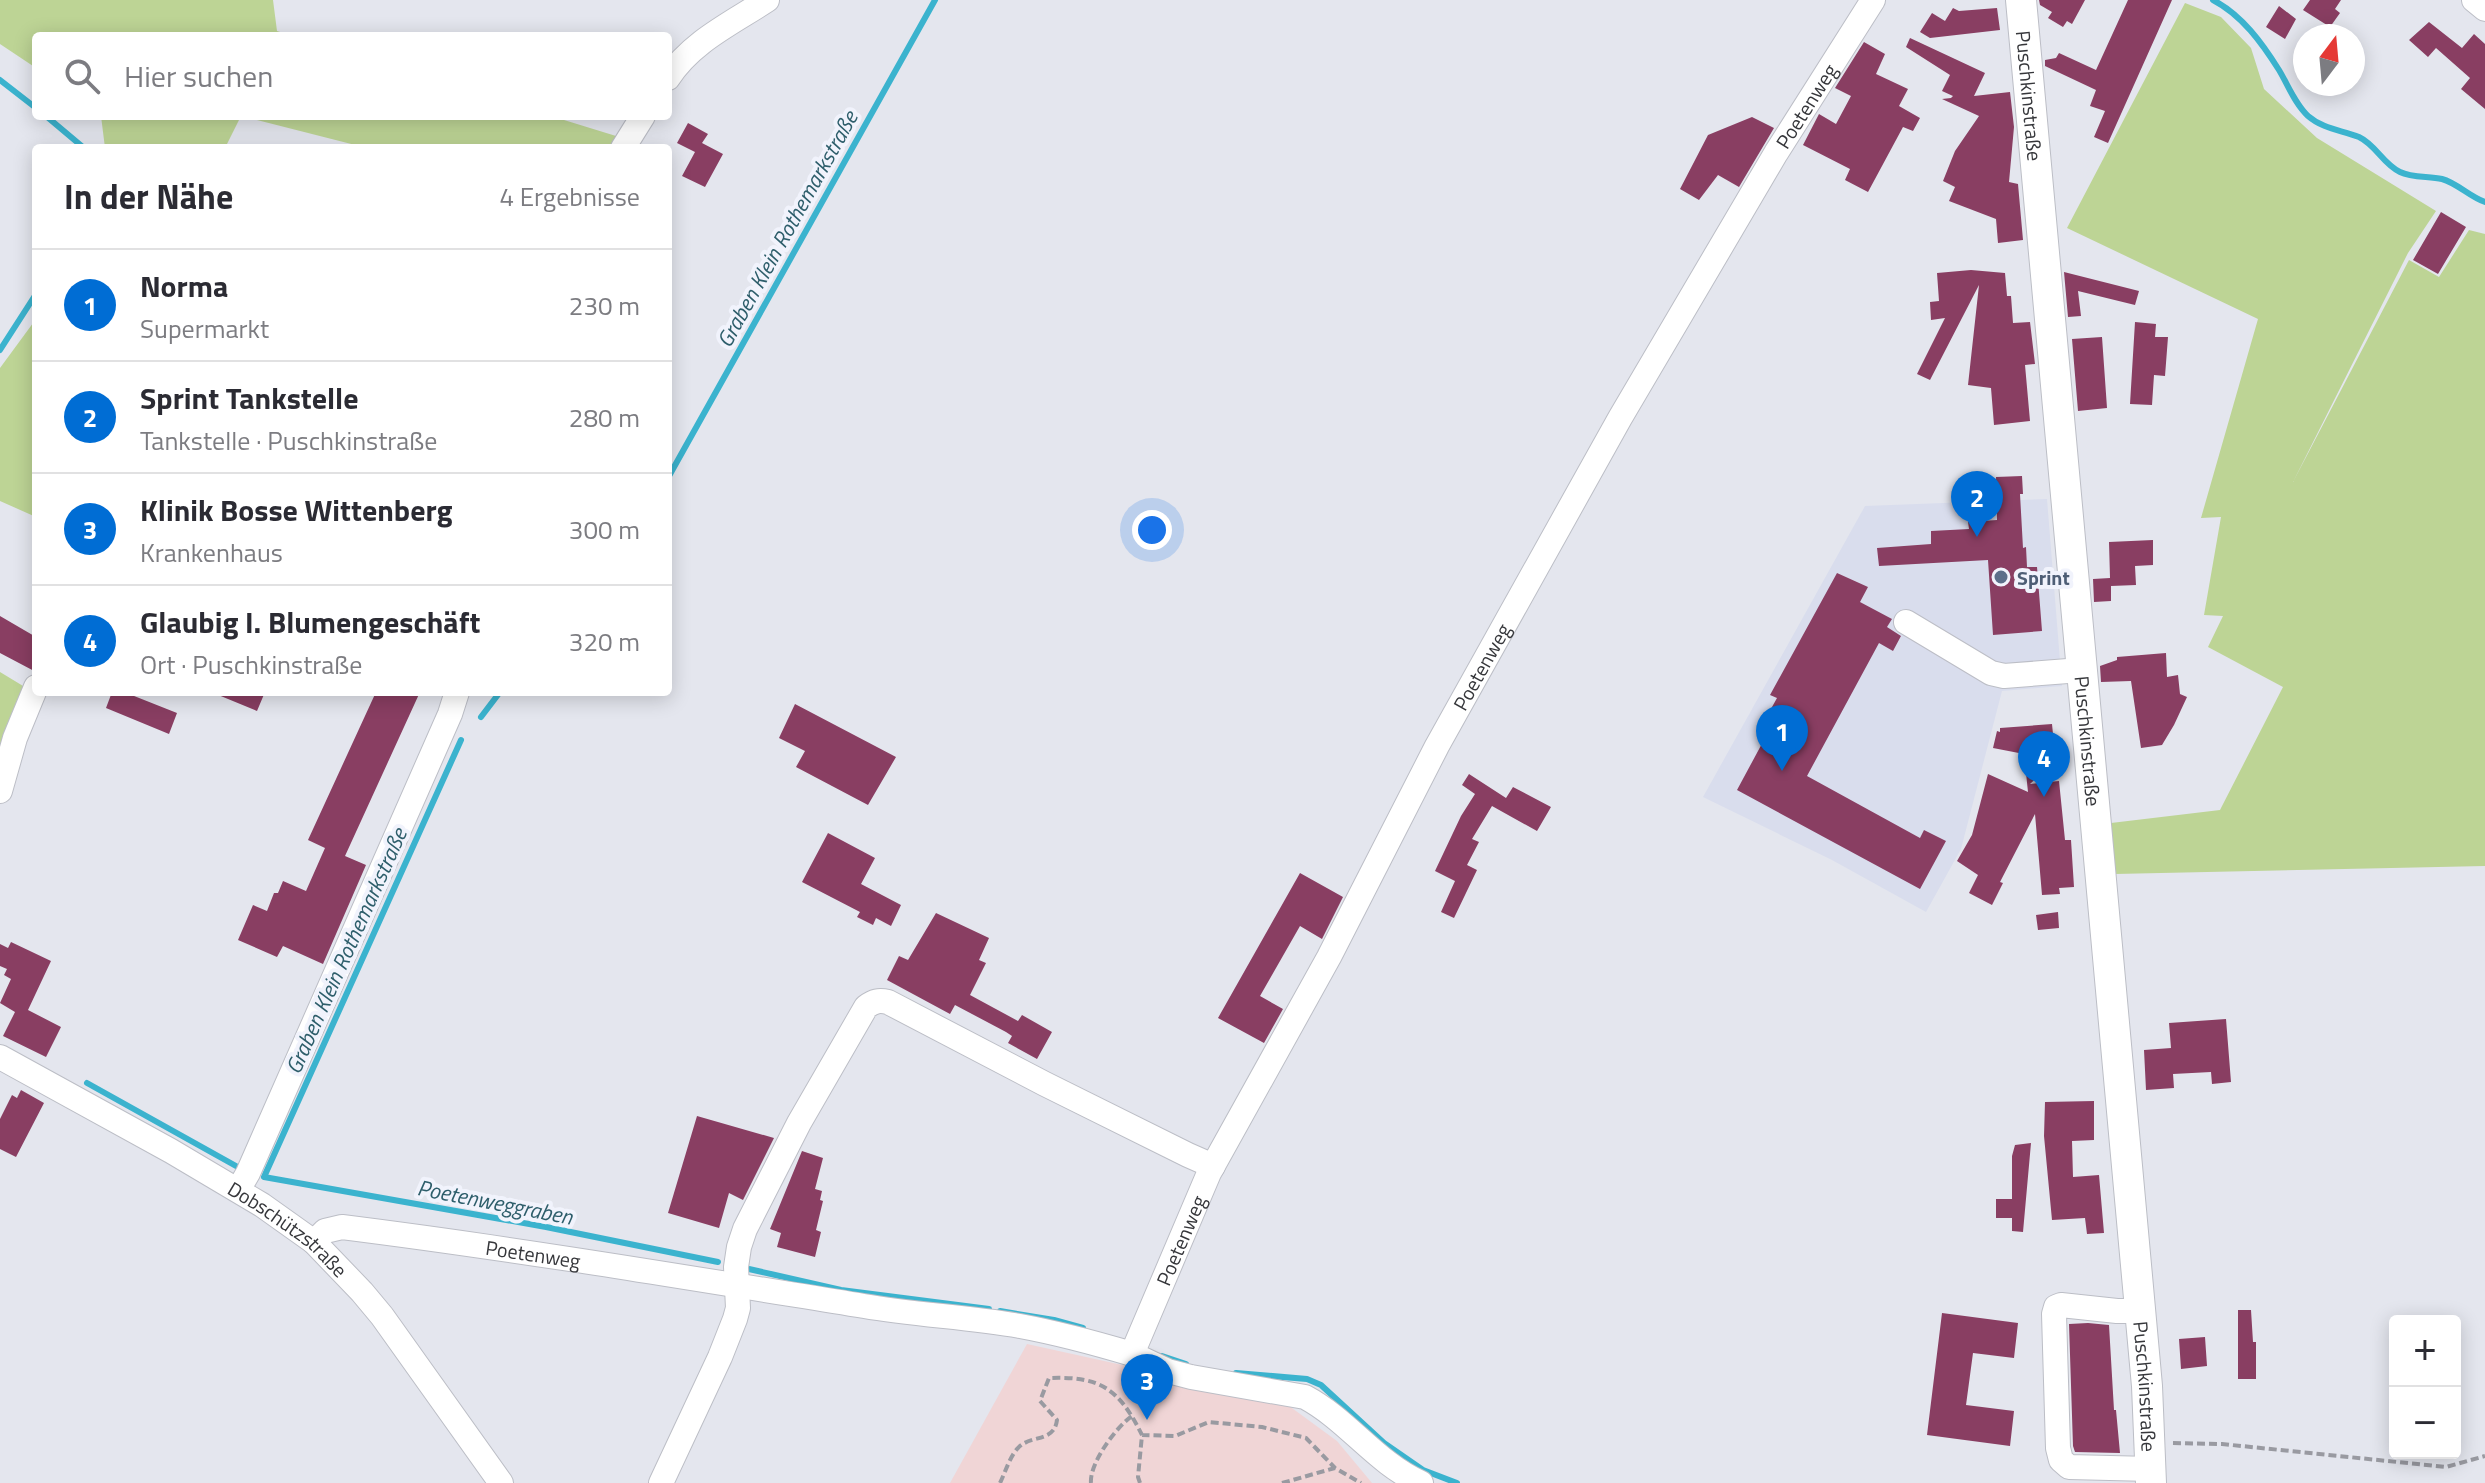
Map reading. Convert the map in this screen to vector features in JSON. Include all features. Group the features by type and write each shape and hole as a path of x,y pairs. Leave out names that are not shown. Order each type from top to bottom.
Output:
{"main road":[{"name":"Puschkinstraße","path":"2021,0 2140,1311 2151,1465"}],"street":[{"path":"672,73 695,46 767,0"},
{"name":"Poetenweg","path":"1132,1354 1213,1166 1329,957 1437,746 1583,483 1776,153 1873,0"},
{"path":"2474,0 2485,9"},
{"path":"626,144 640,120"},
{"path":"1906,622 1991,673 2004,676 2081,670"},
{"path":"0,791 15,738 32,696"},
{"path":"238,1190 329,993 456,696"},
{"path":"661,1483 735,1319 739,1247 773,1172 866,1007 878,1000 888,1002 1045,1084 1213,1166"},
{"name":"Dobschützstraße","path":"0,1057 238,1190 314,1242 382,1316 501,1483"},
{"name":"Poetenweg","path":"314,1242 325,1231 342,1227 484,1245 867,1307 1018,1326 1070,1336 1132,1354 1168,1371 1191,1377 1305,1397 1321,1406 1376,1456 1421,1483"},
{"path":"2140,1311 2056,1307 2058,1448 2061,1460 2069,1467 2151,1465"}],"path":[{"path":"1000,1483 1017,1448 1035,1438 1049,1436 1056,1429 1057,1420 1040,1401 1049,1378 1077,1377 1109,1389 1127,1406 1142,1435 1140,1483"},
{"path":"1091,1483 1092,1467 1123,1422 1132,1416"},
{"path":"1142,1435 1175,1436 1209,1422 1262,1427 1306,1438 1335,1468 1361,1483"},
{"path":"2151,1465 2222,1444 2446,1467 2485,1456"},
{"path":"1282,1483 1335,1468"}],"shaded area":[{"path":"2047,499 2062,686 2002,691 1961,849 1926,912 1832,860 1703,797 1865,506"},
{"path":"1027,1344 1281,1400 1337,1441 1372,1483 950,1483"}],"green space":[{"path":"0,0 273,0 277,31 280,32 32,32 32,65 0,44"},
{"path":"2185,3 2221,17 2251,48 2264,89 2317,138 2436,211 2408,253 2293,482 2409,260 2439,277 2469,230 2485,234 2485,866 2115,874 2111,823 2220,810 2283,687 2208,647 2223,616 2204,615 2221,517 2201,518 2258,319 2067,228"},
{"path":"102,120 239,120 227,144 104,144"},
{"path":"257,120 564,120 616,136 611,144 351,144"},
{"path":"32,324 32,515 0,501 0,368"},
{"path":"0,672 32,691 32,695 0,784"}],"building":[{"path":"2039,0 2085,0 2072,24 2067,21 2063,27 2048,18 2052,12 2040,5"},
{"path":"2128,0 2172,0 2108,143 2094,137 2105,111 2090,106 2096,90 2045,66 2045,60 2056,58 2059,53 2096,70"},
{"path":"2310,0 2341,0 2335,9 2340,13 2332,24 2325,24 2303,10"},
{"path":"2279,6 2296,19 2285,39 2266,27"},
{"path":"1953,8 1959,11 1997,8 2000,30 1930,38 1920,32 1932,13 1945,21"},
{"path":"2429,22 2462,48 2474,34 2485,44 2485,109 2461,89 2470,78 2436,48 2428,57 2409,40"},
{"path":"1910,38 1985,73 1974,96 2010,92 2014,127 2009,182 2018,184 2023,240 1998,243 1996,219 1949,201 1955,187 1943,181 1955,151 1979,116 1942,99 1953,96 1942,91 1950,75 1906,47"},
{"path":"1864,42 1885,54 1876,74 1908,89 1899,106 1920,118 1913,131 1903,127 1868,192 1845,180 1850,169 1803,145 1819,114 1836,124 1851,96 1835,88"},
{"path":"1752,117 1774,128 1739,187 1718,175 1699,200 1680,189 1708,135"},
{"path":"688,123 708,134 702,143 723,154 705,187 682,176 695,152 677,143"},
{"path":"2441,212 2466,227 2438,274 2413,260"},
{"path":"1971,270 2005,273 2013,323 2030,322 2035,364 2025,365 2030,421 1994,425 1991,388 1968,385 1979,285 1930,380 1917,374 1945,318 1931,320 1930,302 1939,301 1937,273"},
{"path":"2064,272 2139,291 2135,305 2078,291 2081,316 2068,317"},
{"path":"2135,322 2156,324 2155,337 2168,337 2165,376 2154,375 2152,405 2130,404"},
{"path":"2102,337 2107,408 2078,411 2072,339"},
{"path":"2022,476 2023,548 2026,547 2027,567 2037,567 2042,631 1993,635 1988,560 1879,566 1877,548 1931,544 1931,531 1969,529 1968,522 1997,520 1996,477"},
{"path":"2153,540 2153,565 2135,566 2136,585 2111,586 2111,601 2094,602 2093,579 2110,578 2109,542"},
{"path":"1837,573 1868,587 1860,602 1892,619 1887,627 1901,636 1893,651 1879,643 1807,776 1920,838 1924,830 1946,841 1920,889 1737,790 1779,712 1772,707 1777,698 1770,695"},
{"path":"0,616 32,635 32,670 0,653"},
{"path":"2166,653 2167,677 2178,675 2180,694 2187,697 2162,745 2141,748 2131,681 2101,682 2100,666 2117,660 2117,657"},
{"path":"110,696 134,696 177,713 169,734 106,708"},
{"path":"221,696 263,696 257,711"},
{"path":"374,696 418,696 345,856 366,865 323,964 283,946 277,957 238,940 253,905 267,911 283,881 306,891 325,848 308,840"},
{"path":"795,704 896,757 868,805 796,767 805,751 779,738"},
{"path":"2052,724 2053,734 2046,745 2055,752 2056,759 2030,784 2059,781 2065,840 2071,840 2074,887 2059,888 2060,894 2042,895 2035,814 2000,882 2003,883 1992,905 1969,893 1978,875 1957,861 1972,835 1988,774 2028,792 2024,754 1993,748 1997,731 2000,732 2000,728"},
{"path":"1469,774 1506,798 1513,787 1551,807 1537,831 1492,806 1472,839 1479,842 1467,865 1477,870 1454,918 1441,912 1455,881 1435,871 1475,794 1462,785"},
{"path":"828,833 875,858 861,884 901,905 891,926 876,918 873,925 857,917 860,912 802,882"},
{"path":"1300,873 1343,897 1322,939 1300,926 1260,996 1283,1009 1264,1043 1218,1018"},
{"path":"2058,912 2059,928 2038,930 2036,915"},
{"path":"936,913 989,938 979,960 986,963 970,995 1018,1021 1022,1015 1052,1032 1037,1059 1008,1043 1012,1036 1006,1032 955,1005 950,1014 887,980 899,956 908,960"},
{"path":"11,942 51,961 28,1010 61,1027 46,1057 3,1036 15,1012 0,1003 11,979 4,975 7,969 0,966 0,944 8,948"},
{"path":"2226,1019 2231,1082 2212,1084 2211,1072 2173,1074 2174,1088 2146,1090 2144,1050 2171,1048 2169,1023"},
{"path":"21,1090 44,1103 16,1157 0,1149 0,1119 12,1095 17,1098"},
{"path":"2094,1101 2094,1140 2072,1141 2073,1177 2099,1175 2104,1233 2087,1234 2085,1218 2052,1220 2044,1136 2045,1102"},
{"path":"697,1116 774,1138 743,1200 729,1193 719,1228 668,1213"},
{"path":"2031,1143 2023,1232 2012,1231 2012,1218 1996,1218 1996,1199 2012,1199 2015,1145"},
{"path":"802,1151 823,1158 815,1189 822,1191 820,1200 823,1201 816,1230 821,1232 815,1257 777,1247 781,1233 770,1229"},
{"path":"2238,1310 2251,1310 2253,1342 2256,1342 2256,1379 2238,1379"},
{"path":"1942,1313 2018,1323 2014,1358 1973,1353 1966,1405 2014,1411 2010,1446 1927,1435"},
{"path":"2069,1324 2109,1325 2120,1453 2075,1452 2073,1446"},
{"path":"2205,1337 2207,1366 2181,1369 2179,1339"}],"waterway":[{"name":"Graben Klein Rothemarkstraße","path":"672,471 935,0"},
{"path":"2213,0 2233,13 2250,30 2308,116 2326,127 2365,140 2400,172 2448,181 2485,202"},
{"path":"0,80 32,105"},
{"path":"51,120 79,144"},
{"path":"0,350 32,300"},
{"path":"481,717 497,696"},
{"name":"Graben Klein Rothemarkstraße","path":"461,740 264,1177 546,1227 718,1262"},
{"name":"Poetenweggraben","path":"87,1083 236,1166"},
{"name":"Poetenweggraben","path":"749,1269 841,1290 989,1309"},
{"name":"Poetenweggraben","path":"1000,1311 1083,1328"},
{"name":"Poetenweggraben","path":"1162,1356 1186,1364"},
{"name":"Poetenweggraben","path":"1236,1373 1307,1379 1321,1385 1384,1443 1423,1470 1457,1483"}],"place":[{"name":"Sprint Tankstelle","path":"1977,537"},
{"name":"Sprint","path":"2001,577"},
{"name":"Norma","path":"1782,771"},
{"name":"Glaubig I. Blumengeschäft","path":"2044,797"},
{"name":"Klinik Bosse Wittenberg","path":"1147,1420"}]}
